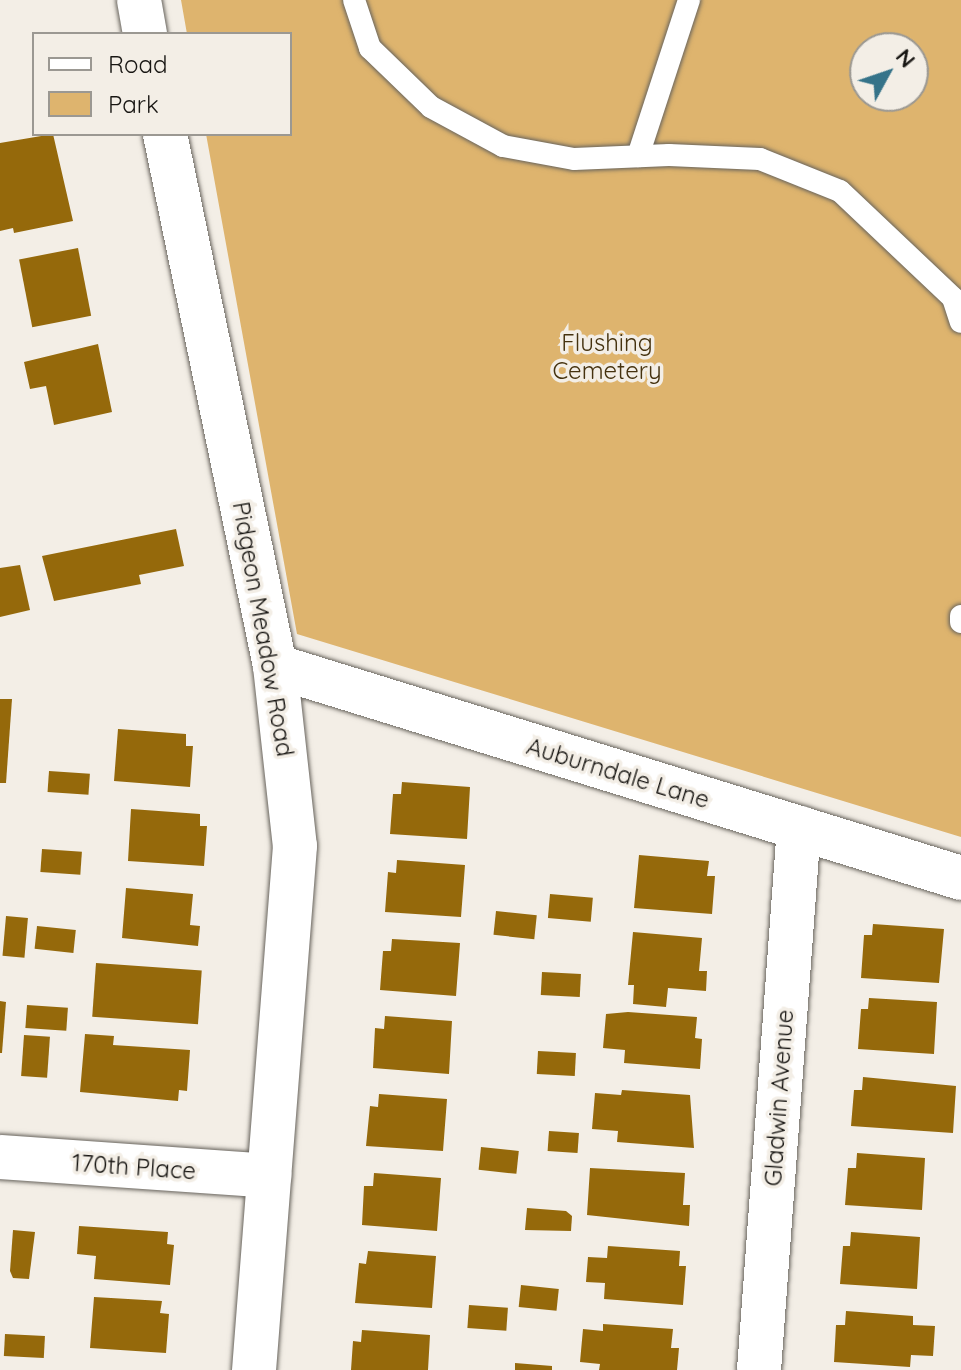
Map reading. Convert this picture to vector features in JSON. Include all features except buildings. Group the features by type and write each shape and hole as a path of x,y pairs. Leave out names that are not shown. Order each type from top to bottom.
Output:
{"street":[{"path":"139,0 145,32"},
{"name":"Pidgeon Meadow Road","path":"165,136 275,666 295,846 254,1370"},
{"name":"Auburndale Lane","path":"275,666 961,878"},
{"name":"Gladwin Avenue","path":"759,1370 799,827"},
{"name":"170th Place","path":"0,1157 269,1176"}],"lane":[{"path":"354,0 370,48 431,107 503,146 574,159 638,156 760,159 840,191 953,298 961,322"},
{"path":"638,156 689,0"}],"green space":[{"name":"Flushing Cemetery","path":"181,0 961,0 961,837 297,634 206,136 292,136 292,32 187,32"}]}
